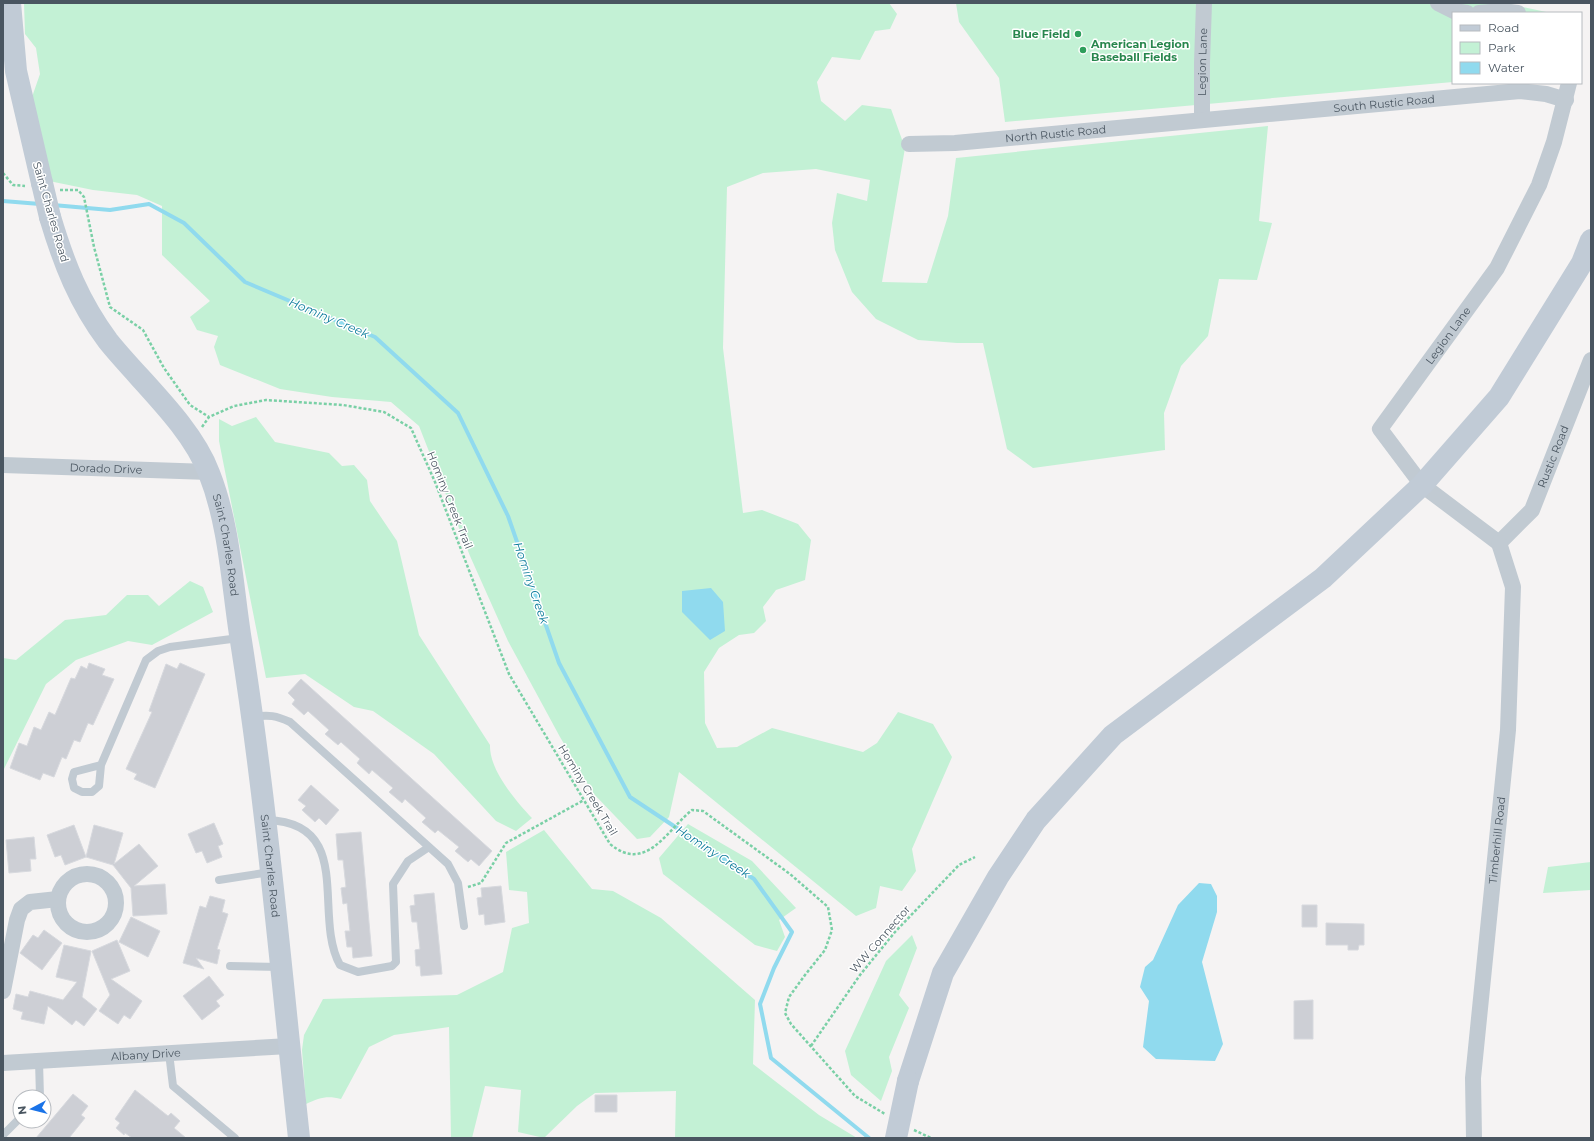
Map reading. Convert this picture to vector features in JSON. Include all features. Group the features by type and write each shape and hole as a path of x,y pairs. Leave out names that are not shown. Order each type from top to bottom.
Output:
{"street":[{"name":"Saint Charles Road","path":"10,3 16,71 50,217 63,260 81,299 108,340 193,441 209,472 225,524 240,638 253,717 266,820 299,1138"},
{"name":"Legion Lane","path":"1202,120 1204,3"},
{"path":"1438,3 1454,11 1460,12"},
{"path":"1490,12 1510,12"},
{"name":"Legion Lane","path":"1500,543 1422,485 1380,429 1497,268 1539,185 1570,84"},
{"name":"South Rustic Road","path":"1202,120 1520,91 1546,94 1566,100"},
{"name":"North Rustic Road","path":"909,144 955,143 1202,120"},
{"path":"903,1133 908,1081 943,973 998,877 1036,820 1114,736 1323,578 1422,485 1498,397 1582,263 1591,240"},
{"name":"Rustic Road","path":"1500,543 1532,510 1591,360"},
{"name":"Dorado Drive","path":"3,465 209,472"},
{"name":"Timberhill Road","path":"1474,1138 1472,1078 1508,714 1513,587 1500,543"},
{"path":"3,991 17,920 21,909 30,902 58,899"},
{"name":"Albany Drive","path":"3,1063 289,1046"}],"lane":[{"path":"101,765 146,660 158,651 170,647 240,638"},
{"path":"253,717 267,714 278,716 290,722 448,864 459,890 464,926"},
{"path":"266,820 281,820 294,825 308,833 318,846 325,860 328,878 330,923 336,958 340,965 358,972 392,966 396,962 393,884 408,860 429,847"},
{"path":"219,880 272,872"},
{"path":"230,966 281,967"},
{"path":"169,1053 173,1086 235,1138"},
{"path":"39,1061 40,1089"},
{"path":"3,1134 12,1126"}],"path":[{"path":"84,197 88,222 110,308 143,330 164,368 190,405 209,417 193,441"},
{"name":"Hominy Creek Trail","path":"209,417 234,406 266,400 343,405 384,412 410,428 435,482 509,674 610,844 619,851 635,855 649,851 680,819 692,810 703,811 790,874 828,907 832,930 826,950 789,997 785,1013 791,1024 856,1096 889,1117"},
{"path":"459,890 481,883 506,843 584,800"},
{"name":"WW Connector","path":"812,1046 860,974 895,932 959,865 975,858"},
{"path":"903,1133 930,1138"}],"green space":[{"path":"24,3 889,3 897,14 890,29 875,31 860,60 832,57 817,82 821,101 845,121 862,105 891,109 905,148 882,282 927,283 948,216 956,158 1268,126 1259,221 1272,223 1257,280 1219,279 1208,336 1181,366 1164,413 1165,450 1033,468 1007,449 983,343 918,340 876,319 852,292 835,250 832,223 837,193 867,201 870,180 816,169 763,173 727,187 723,348 743,513 762,510 798,524 811,540 805,580 776,590 763,607 766,621 754,633 739,635 719,648 704,672 705,723 717,748 737,747 772,728 863,752 877,743 898,712 933,724 952,757 912,849 916,871 902,891 880,886 876,908 856,916 679,772 669,817 650,837 637,839 593,793 560,737 508,641 470,556 419,426 391,402 332,397 280,389 220,365 214,347 218,336 197,330 190,317 210,301 162,255 162,206 137,195 93,190 49,181 32,97 40,74 36,48 25,34"},
{"path":"956,3 1504,3 1546,12 1452,12 1452,82 1005,122 999,78 959,22"},
{"path":"256,417 275,442 329,453 342,466 354,465 367,480 370,501 397,541 419,635 490,745 494,765 499,775 511,794 532,818 516,831 496,821 434,754 373,711 354,707 305,674 266,678 219,441 219,419 232,426"},
{"path":"190,581 203,587 213,612 152,645 128,641 76,660 46,684 3,771 3,658 16,660 65,620 106,615 127,595 148,595 159,606"},
{"path":"688,824 752,861 796,908 779,920 785,937 777,951 755,945 663,874 659,858"},
{"path":"544,830 592,889 613,891 661,918 755,1000 753,1064 819,1115 857,1138 675,1138 676,1091 595,1093 577,1106 544,1138 518,1132 521,1090 485,1086 472,1138 451,1138 449,1027 394,1035 369,1047 341,1099 331,1097 323,1098 306,1104 302,1050 304,1035 323,999 457,995 503,972 512,928 529,923 527,892 509,890 506,852"},
{"path":"1591,862 1591,890 1543,893 1548,867"},
{"path":"912,935 917,948 899,995 909,1008 889,1057 892,1071 881,1101 851,1075 845,1051 886,961"}],"water":[{"path":"711,588 723,602 725,631 710,640 682,612 682,591"},
{"path":"1199,883 1211,884 1217,896 1217,912 1202,962 1223,1044 1215,1061 1156,1059 1143,1047 1149,1001 1140,987 1145,967 1153,960 1178,905"}],"building":[{"path":"89,663 105,669 102,675 114,679 93,725 88,723 80,742 74,740 66,759 62,757 54,777 43,773 40,780 10,768 19,743 27,746 34,727 41,730 49,712 55,715 71,678 75,679 81,666 87,669"},
{"path":"180,663 205,674 155,788 134,779 137,774 126,769 152,712 149,711 166,664 177,669"},
{"path":"301,679 492,851 479,866 471,859 468,862 455,851 459,847 438,830 435,833 422,822 426,818 405,799 402,803 389,792 393,788 372,770 369,774 357,763 360,759 341,742 338,745 325,734 329,730 308,711 304,715 292,704 295,700 288,693"},
{"path":"311,785 339,810 326,825 319,818 315,822 302,810 306,806 298,800"},
{"path":"214,823 223,844 218,846 222,857 207,863 202,851 196,853 188,834"},
{"path":"74,825 86,857 65,865 61,855 55,857 47,835"},
{"path":"94,825 123,833 114,864 139,844 158,866 134,886 165,884 167,914 133,916 131,888 113,865 86,857"},
{"path":"361,832 372,956 353,958 352,947 347,947 345,931 350,931 347,903 343,904 341,888 346,887 343,860 338,860 336,834"},
{"path":"34,837 36,859 30,859 31,871 9,873 6,840"},
{"path":"501,886 505,922 485,925 484,914 479,915 477,898 482,897 481,888"},
{"path":"434,893 442,974 421,976 420,966 416,966 415,950 420,949 417,922 412,922 410,906 415,905 414,895"},
{"path":"210,896 225,900 222,912 228,914 217,949 220,950 217,964 196,958 204,969 183,963 200,906 206,908"},
{"path":"1302,905 1317,905 1317,927 1302,927"},
{"path":"131,917 160,931 148,957 119,942"},
{"path":"1326,923 1364,924 1364,945 1359,945 1358,950 1348,950 1348,945 1326,945"},
{"path":"44,930 62,943 42,970 20,953 33,935 38,938"},
{"path":"117,940 130,971 111,979 142,1001 130,1019 124,1015 118,1024 99,1011 110,995 92,951"},
{"path":"64,945 91,951 82,997 97,1009 84,1026 76,1020 72,1025 48,1006 44,1024 21,1019 23,1012 13,1009 16,994 28,997 30,991 63,1000 77,982 56,977"},
{"path":"209,976 224,995 216,1001 220,1006 202,1020 183,996"},
{"path":"1313,1000 1313,1039 1294,1039 1294,1001"},
{"path":"135,1090 168,1116 171,1113 180,1121 174,1128 186,1138 132,1138 125,1133 124,1135 116,1128 120,1123 115,1119"},
{"path":"73,1094 88,1106 81,1115 85,1118 69,1138 36,1138 44,1129 52,1129 52,1119"},
{"path":"595,1095 617,1095 617,1112 595,1112"}],"waterway":[{"name":"Hominy Creek","path":"3,201 40,204"},
{"name":"Hominy Creek","path":"53,205 110,210 149,204 184,223 245,282 375,337 458,413 508,516 559,663 630,797 754,879 792,932 774,968 760,1004 771,1058 869,1138"}],"place":[{"name":"Blue Field","path":"1078,34"},
{"name":"American Legion Baseball Fields","path":"1083,50"}]}
